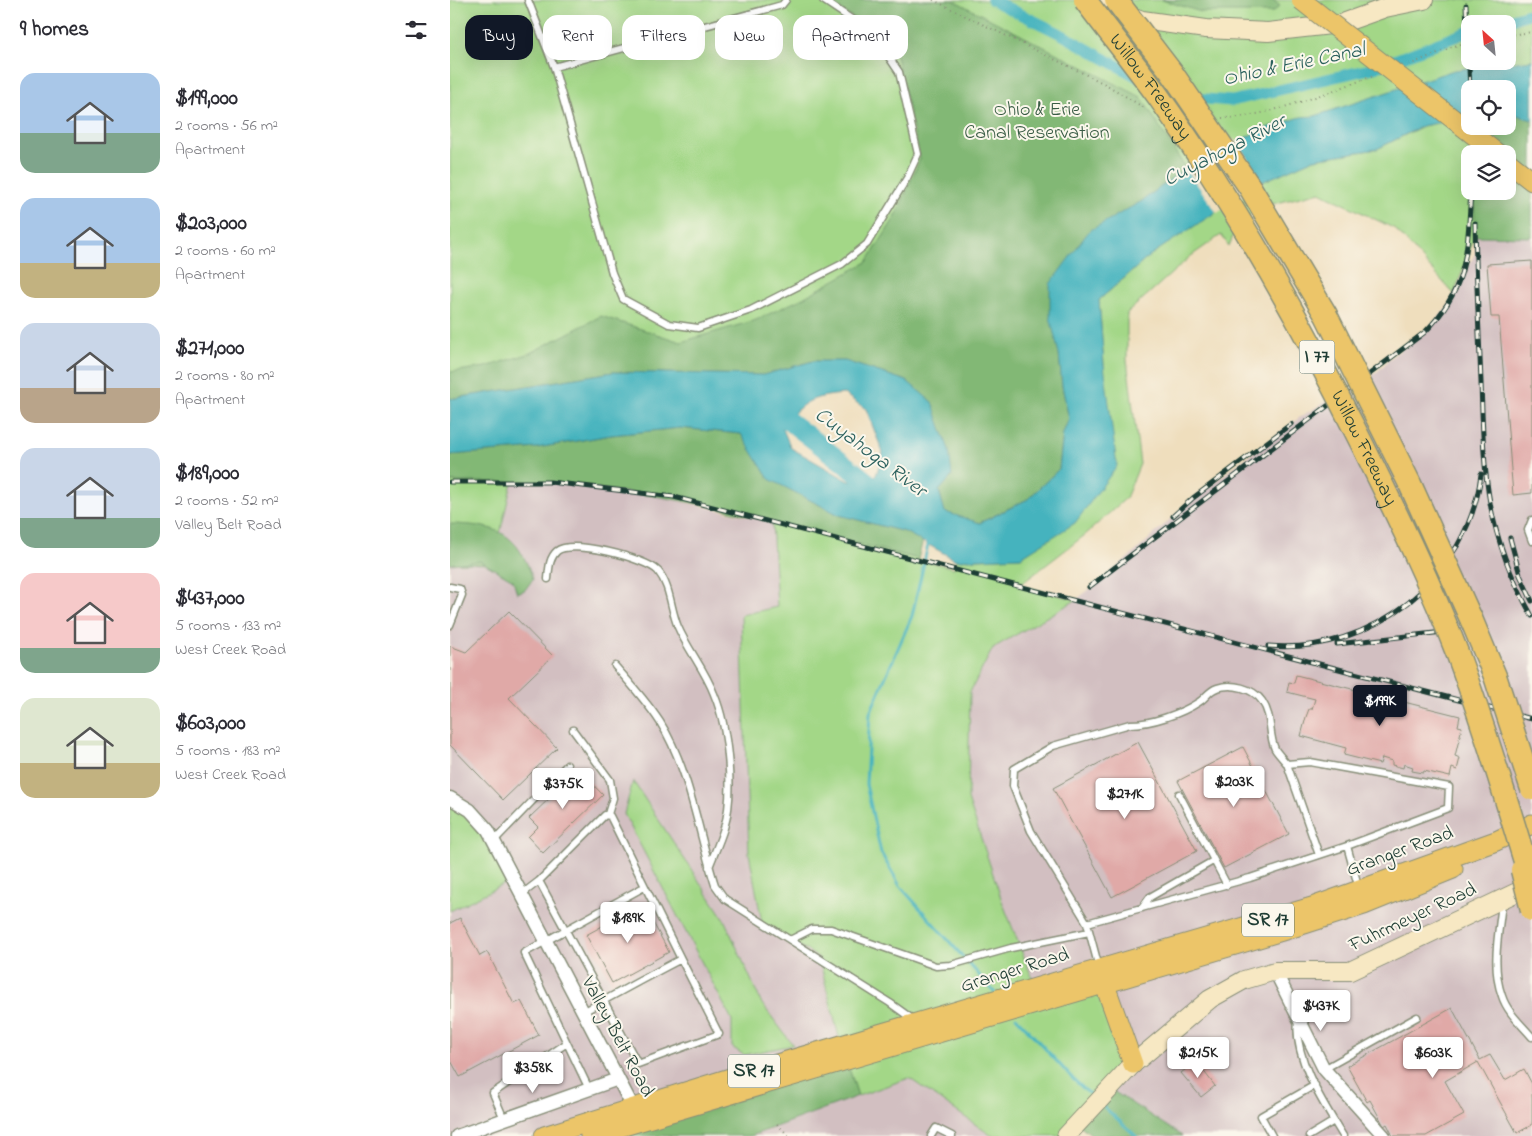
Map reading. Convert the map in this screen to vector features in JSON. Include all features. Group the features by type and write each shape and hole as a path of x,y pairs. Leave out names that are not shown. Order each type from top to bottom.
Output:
{"highway":[{"name":"Willow Freeway","path":"1087,0 1158,96 1222,192 1282,290 1335,390 1425,576 1458,655 1490,746 1532,884"},
{"name":"Willow Freeway","path":"1116,0 1172,74 1251,190 1326,315 1410,484 1495,676 1532,789"},
{"path":"1495,676 1532,775"},
{"path":"1490,746 1532,910"}],"main road":[{"path":"1301,0 1486,145"},
{"path":"1516,168 1532,181"},
{"name":"Granger Road","path":"544,1136 636,1113 1101,977 1362,898 1496,842 1532,824"},
{"path":"1101,977 1133,1064"},
{"name":"Granger Road","path":"590,1136 636,1113"}],"street":[{"path":"1087,0 1142,20 1206,29 1268,32 1340,24 1382,4 1412,1"},
{"name":"Valley Belt Road","path":"450,798 470,810 488,830 636,1113"},
{"name":"Fuhrmeyer Road","path":"1066,1136 1133,1064 1210,999 1244,980 1275,971 1350,971 1532,884"},
{"path":"1275,971 1324,1069 1384,1136"},
{"path":"457,1136 618,1079"}],"lane":[{"path":"528,0 554,67 612,273 623,299 670,324 698,328 750,310 842,264 867,244 907,178 918,154 899,72 880,44 866,29 823,0"},
{"path":"554,67 782,5 786,0"},
{"path":"1532,520 1528,530 1532,541"},
{"path":"548,579 550,561 558,551 568,546 581,546 642,561 656,568 664,579 678,628 714,693 721,714 729,792 725,827 709,867"},
{"path":"450,587 460,589 462,595 450,625"},
{"path":"615,666 643,698 673,747 715,885 725,899 890,1002 920,1030"},
{"path":"1101,977 1087,922 1031,831 1013,786 1014,769 1053,746 1130,724 1142,724 1184,710 1200,702 1208,692 1218,688 1231,687 1253,691 1262,700 1272,723 1275,749 1287,764 1320,855"},
{"path":"522,894 539,881 608,814 613,798 610,780 573,730"},
{"path":"1087,922 1226,885 1347,846 1448,808 1449,787 1310,762 1287,764"},
{"path":"494,841 568,765"},
{"path":"1179,794 1226,885"},
{"path":"539,881 602,1001 638,1064 719,1034 608,814"},
{"path":"1347,846 1362,898"},
{"path":"1142,908 1150,896 1213,861"},
{"path":"589,1089 524,953 644,887"},
{"path":"1502,899 1496,962 1498,979 1502,996 1510,1010 1532,1037"},
{"path":"790,940 812,929 831,929 936,966 951,965 986,955 1089,932"},
{"path":"583,1012 681,959"},
{"path":"1324,1069 1418,1017"},
{"path":"1299,1018 1296,1035 1315,1085 1343,1136"},
{"path":"504,1119 492,1092 567,1044"},
{"path":"1272,1136 1261,1116 1315,1085"},
{"path":"1309,1136 1334,1122"},
{"path":"931,1136 936,1128 952,1136"}],"path":[{"path":"933,0 1107,86 1152,113"},
{"path":"1516,34 1532,32"},
{"path":"1406,66 1461,44"},
{"path":"1219,118 1236,118 1276,108 1378,75"},
{"path":"777,1124 790,1136"}],"shaded area":[{"path":"1475,236 1532,237 1532,824 1512,834 1532,910 1532,1136 1182,1136 1110,1089 1036,988 1002,901 968,799 970,692 993,648 1076,600 1135,552 1193,498 1303,415 1378,371 1394,355 1425,332 1447,308 1475,254"},
{"path":"512,482 550,482 661,497 772,522 777,607 741,615 819,958 841,1045 544,1136 450,1136 450,911 513,878 450,798 450,563 493,564"},
{"path":"909,1078 992,1136 752,1136 858,1096"}],"green space":[{"path":"450,0 1378,0 1386,8 1424,0 1532,0 1532,62 1516,66 1516,15 1461,15 1461,70 1500,70 1315,116 1262,182 1314,159 1377,149 1423,126 1461,117 1461,135 1472,135 1472,145 1461,145 1461,200 1474,200 1475,236 1454,294 1395,229 1320,192 1261,207 1239,222 1229,246 1221,235 1191,256 1127,313 1127,360 1140,464 1126,498 1085,535 1020,585 1076,600 993,648 970,692 968,799 1002,901 1036,988 1103,984 1133,1064 1066,1136 992,1136 909,1078 858,1096 841,1045 819,958 762,923 749,853 741,615 777,607 772,522 954,568 956,560 1021,557 1104,365 1099,300 1152,254 1208,216 932,402 763,375 613,372 450,399"},
{"name":"Ohio & Erie Canal Reservation","path":"825,0 953,0 1141,97 1186,169 1142,201 1059,354 1062,386 1069,419 1063,433 1059,469 1028,499 979,523 945,513 939,490 952,476 907,381 845,361 813,361 763,375 613,372 450,399 450,372 486,367 528,354 601,316 681,342 756,320 801,299 867,262 896,216 920,159 897,60 908,60 908,15 849,15"},
{"path":"1162,0 1273,0 1280,6 1273,12 1201,12"},
{"path":"1516,115 1532,120 1532,237 1475,236 1474,200 1516,200 1516,145 1472,145 1472,135 1516,135"},
{"path":"680,428 741,434 770,479 839,515 905,532 923,541 918,559 714,507 661,497 550,482 450,482 450,455 537,448 611,435"},
{"path":"450,482 512,482 493,564 450,563"},
{"path":"450,524 481,526 493,529 504,534 512,541 527,563 533,579 525,590 517,593 513,580 480,561 450,564"},
{"path":"633,781 724,919 762,1004 793,1045 744,1055 732,1047 732,1020 624,814"},
{"path":"450,798 470,810 514,879 450,911"},
{"path":"846,1059 858,1096 751,1136 590,1136"},
{"path":"1110,1089 1182,1136 1093,1136 1077,1123"}],"water":[{"path":"1532,60 1532,120 1516,115 1516,80 1461,80 1461,119 1422,126 1377,149 1314,159 1262,182 1152,254 1099,300 1104,365 1117,466 1075,523 1021,557 956,560 905,532 839,515 769,479 741,434 680,428 611,435 537,448 450,455 450,399 613,372 763,375 813,361 845,361 907,381 932,402 949,450 952,476 939,491 945,512 980,523 1028,499 1059,469 1063,433 1069,419 1062,386 1059,354 1050,317 1050,284 1089,231 1142,201 1179,173 1260,130 1301,117 1315,116 1454,70 1516,70 1516,62","holes":["844,394 866,409 883,453 876,475 863,482 849,481 791,448 782,427 803,405 823,397"]}],"pier":[{"path":"1235,139 1263,184 1217,213 1185,167"}],"building":[{"path":"1532,261 1532,493 1513,495 1499,317 1491,317 1487,264"},
{"path":"509,611 553,656 509,698 557,748 503,800 450,745 450,646 466,652"},
{"path":"1296,675 1460,716 1458,726 1462,727 1455,756 1460,758 1457,770 1452,768 1450,777 1424,771 1423,773 1412,771 1413,767 1404,764 1403,768 1392,765 1392,761 1382,758 1380,764 1344,755 1346,748 1301,736 1309,709 1312,709 1315,699 1287,692 1289,682 1294,683"},
{"path":"1138,742 1197,851 1112,897 1053,788"},
{"path":"1243,747 1289,834 1224,868 1178,781"},
{"path":"579,770 603,795 543,853 528,837 538,827 529,818"},
{"path":"643,904 669,952 612,983 586,935"},
{"path":"460,918 480,956 487,952 514,1004 521,1001 539,1035 460,1077 450,1059 450,923"},
{"path":"1452,1008 1480,1060 1490,1055 1505,1080 1524,1069 1532,1084 1532,1125 1517,1133 1478,1062 1445,1081 1464,1115 1426,1136 1393,1136 1387,1124 1384,1126 1370,1100 1367,1102 1347,1066"},
{"path":"1196,1061 1215,1086 1201,1097 1181,1073"}],"waterway":[{"name":"Ohio & Erie Canal","path":"992,0 1059,33 1139,78"},
{"name":"Ohio & Erie Canal","path":"1516,18 1532,13"},
{"name":"Ohio & Erie Canal","path":"1155,86 1179,97 1232,101 1374,68 1461,34"},
{"name":"Cuyahoga River","path":"766,407 772,408 886,496"},
{"path":"929,540 912,616 870,713 866,784 881,853 900,886 995,993"},
{"path":"1016,1017 1073,1079 1095,1099"},
{"path":"1103,1106 1136,1136"}],"railway":[{"path":"1466,5 1470,80"},
{"path":"1472,135 1472,145"},
{"path":"1089,587 1425,332 1450,299 1458,283 1466,250 1470,200"},
{"path":"1475,223 1484,446 1490,503 1505,557 1516,586 1532,616"},
{"path":"1173,516 1193,498 1291,424"},
{"path":"1268,646 1306,645 1343,638 1377,623 1409,602 1435,576 1457,546 1473,512 1481,474"},
{"path":"450,482 550,482 674,497 1532,719"},
{"path":"1510,538 1520,575 1532,601"},
{"path":"1337,644 1452,631"}]}
